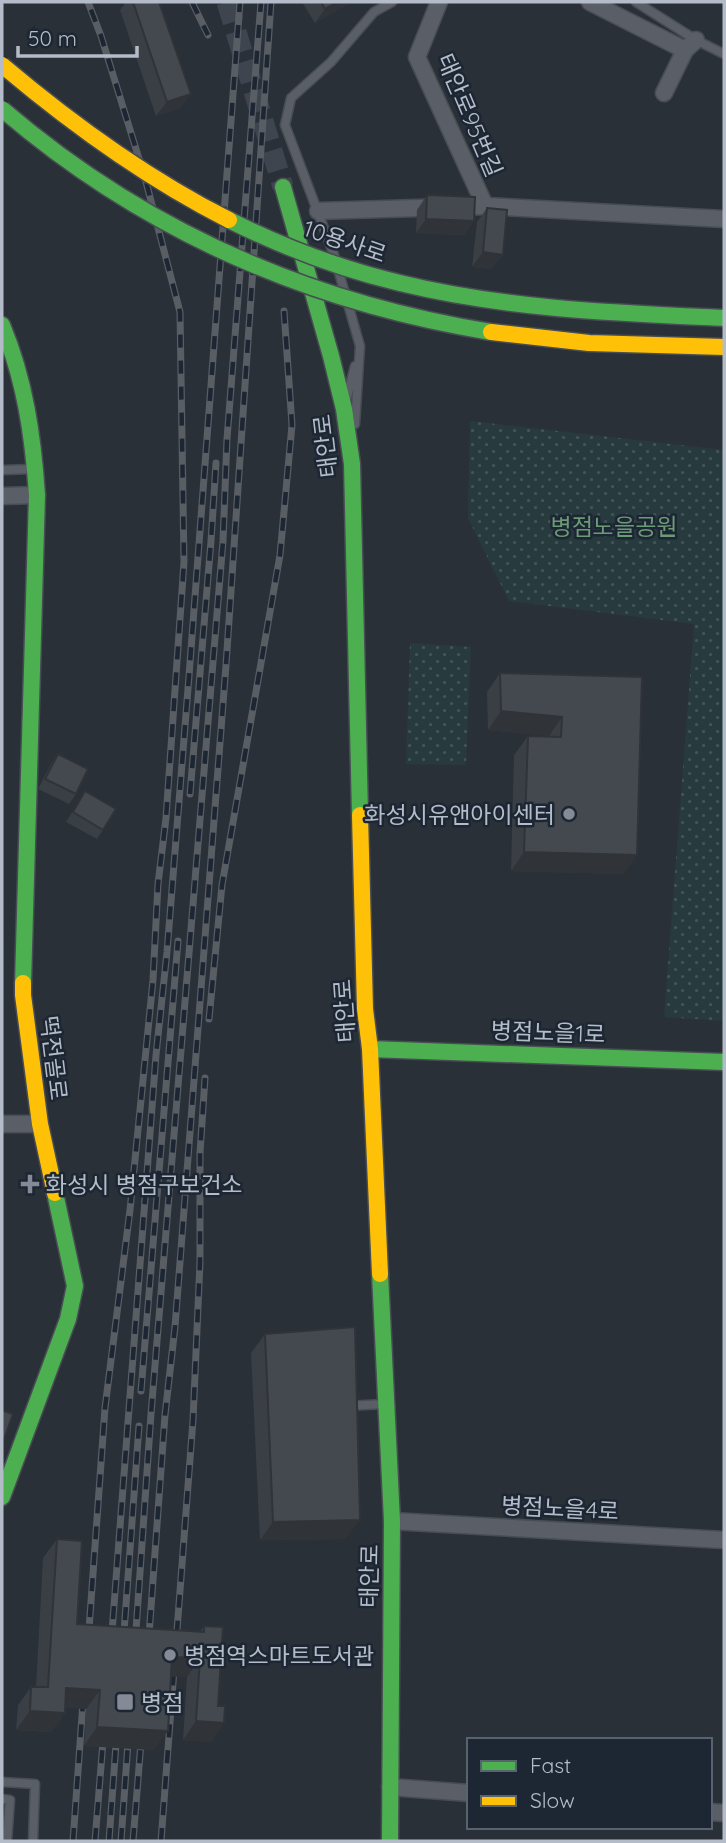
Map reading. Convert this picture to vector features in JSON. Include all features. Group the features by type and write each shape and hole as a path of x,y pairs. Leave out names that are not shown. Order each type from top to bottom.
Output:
{"street":[{"name":"태안로95번길","path":"439,2 417,57 485,206"},
{"path":"590,2 690,45 664,93"},
{"name":"10용사로","path":"2,65 38,96 105,146 184,196 250,230 352,269 440,293 501,302 621,314 724,318"},
{"path":"2,110 52,150 129,202 213,248 303,286 399,314 496,333 607,344 724,348"},
{"name":"태안로","path":"283,187 331,356 344,409 352,464 365,1009 370,1049 392,1521 390,1841"},
{"path":"318,211 485,206 724,219"},
{"name":"떡전골로","path":"2,325 20,376 31,420 37,495 23,995 40,1124 75,1286 68,1320 2,1497"},
{"path":"2,496 37,495"},
{"name":"병점노을1로","path":"370,1049 724,1062"},
{"name":"떡전골로","path":"2,1125 40,1124"},
{"name":"병점노을4로","path":"392,1521 724,1541"},
{"path":"390,1787 467,1793"}],"lane":[{"path":"352,464 360,346 334,256 285,125 291,98 331,62 374,12 392,2"},
{"path":"636,2 690,45 724,54"},
{"path":"344,409 360,346"},
{"path":"2,470 36,469"},
{"path":"343,1406 386,1404"},
{"path":"2,1782 36,1784 33,1841"},
{"path":"2,1799 10,1800 7,1841"}],"green space":[{"name":"병점노을공원","path":"470,421 724,450 724,1021 664,1017 694,624 509,601 468,518"},
{"path":"410,643 471,647 466,765 406,764"}],"building":[{"path":"133,2 159,2 191,94 167,102"},
{"path":"321,2 337,2 325,9"},
{"path":"427,195 475,197 474,221 426,219"},
{"path":"487,208 507,210 503,255 483,252"},
{"name":"화성시유앤아이센터","path":"500,673 642,677 637,855 524,852 528,736 561,737 562,717 501,711"},
{"path":"58,754 88,769 76,794 45,779"},
{"path":"85,791 116,809 103,830 73,812"},
{"path":"355,1327 360,1520 273,1522 265,1334"},
{"path":"2,1410 13,1414 2,1445"},
{"path":"57,1539 82,1541 77,1624 204,1632 204,1626 223,1627 218,1706 225,1706 224,1723 196,1721 200,1658 172,1657 168,1731 97,1727 100,1690 66,1688 65,1713 30,1711 31,1687 48,1687"}],"tunnel":[{"path":"227,2 283,187"}],"railway":[{"path":"88,2 145,178 180,312 184,562 166,818 158,884 153,980 130,1210 105,1408 88,1643"},
{"path":"192,2 208,35"},
{"path":"111,1645 240,2"},
{"path":"135,1645 151,1414 223,541 227,439 261,2"},
{"path":"148,1649 226,665 271,2"},
{"path":"209,1019 222,885 280,555 292,425 284,311"},
{"path":"190,794 216,463"},
{"path":"141,1391 178,941"},
{"path":"161,1841 193,1420 200,1262 200,1153 205,1078"},
{"path":"123,1646 139,1426"},
{"path":"73,1841 84,1688"},
{"path":"95,1841 104,1729"},
{"path":"121,1841 129,1729"},
{"path":"109,1841 117,1730"},
{"path":"133,1841 142,1730"}],"traffic: fast":[{"path":"2,109 56,152 112,191 231,255 357,302 423,319 491,332"},
{"path":"283,187 331,356 344,409 352,464 360,815"},
{"path":"229,220 334,264 440,292 561,308 724,318"},
{"path":"2,325 17,366 27,408 37,495 23,983"},
{"path":"370,1049 724,1062"},
{"path":"2,1497 68,1319 75,1286 55,1193"},
{"path":"380,1274 392,1521 390,1841"}],"traffic: slow":[{"path":"2,65 111,149 168,186 229,220"},
{"path":"491,332 589,343 724,347"},
{"path":"360,815 365,1009 370,1049 380,1274"},
{"path":"23,983 40,1124 55,1193"}],"place":[{"name":"화성시유앤아이센터","path":"569,814"},
{"name":"화성시 병점구보건소","path":"30,1184"},
{"name":"병점역스마트도서관","path":"170,1655"},
{"name":"병점","path":"125,1702"}]}
